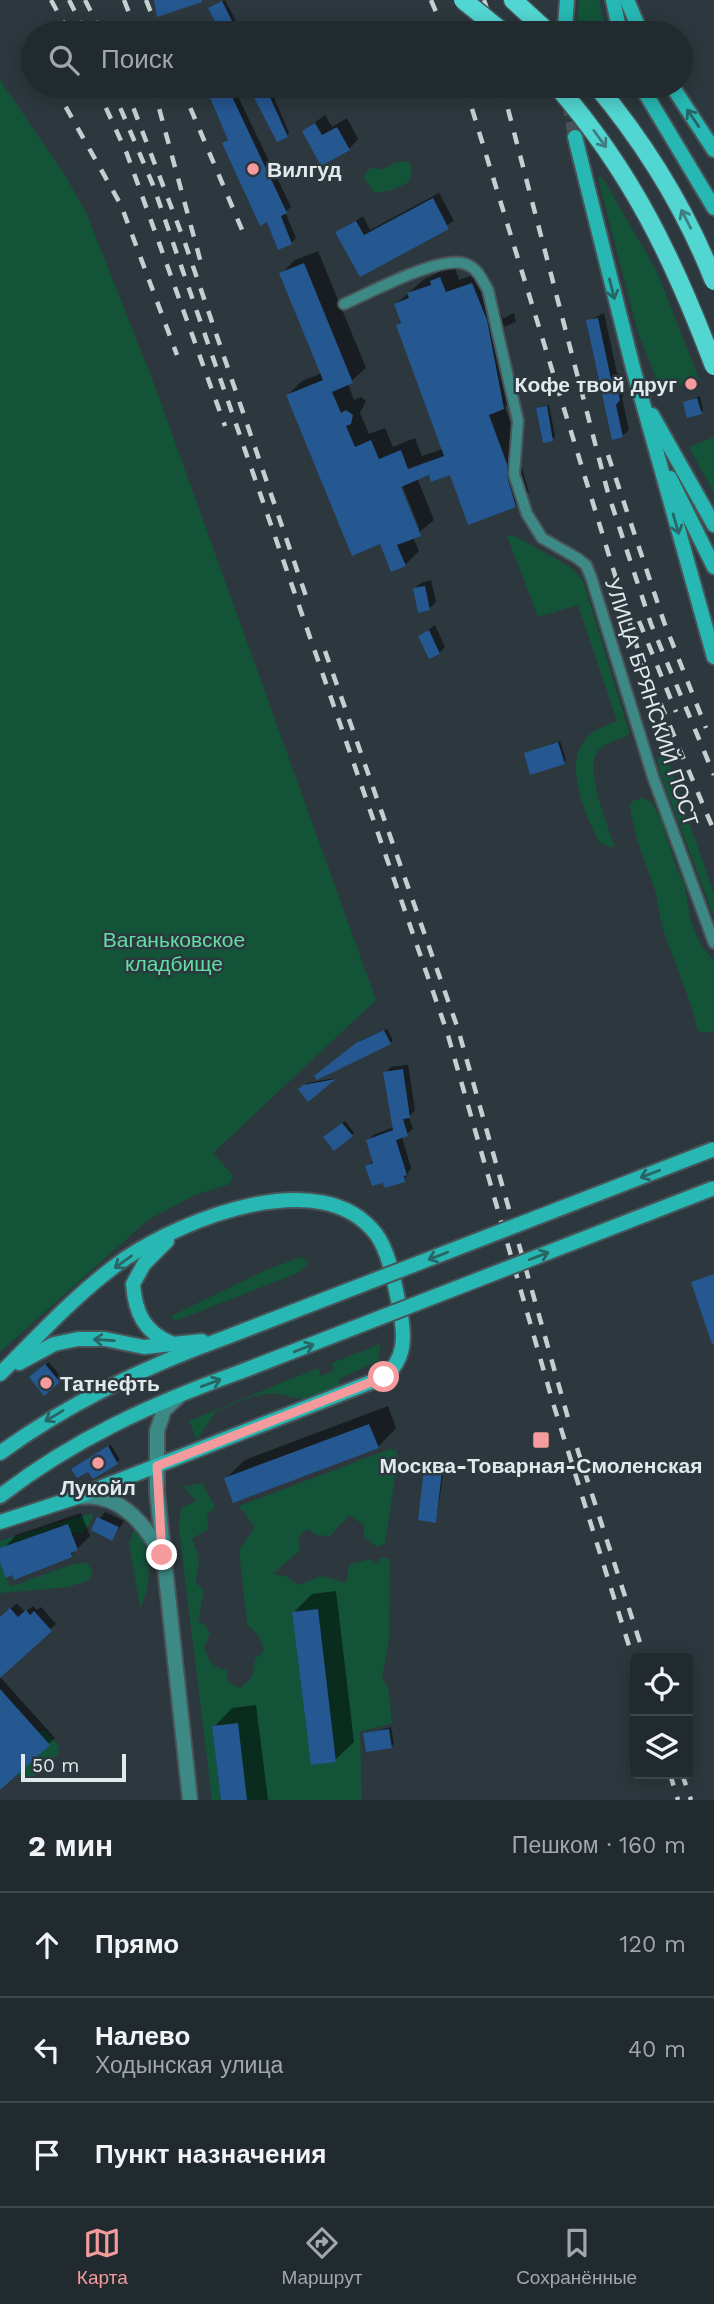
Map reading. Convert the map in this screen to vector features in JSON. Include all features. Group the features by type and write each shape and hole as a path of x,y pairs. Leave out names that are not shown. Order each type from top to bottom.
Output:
{"main road":[{"path":"463,0 489,21"},
{"path":"513,0 544,21"},
{"path":"560,21 567,0"},
{"path":"613,0 617,21"},
{"path":"627,0 635,21"},
{"path":"567,98 603,143 649,215 678,274 714,366"},
{"path":"606,98 664,180 714,281"},
{"path":"648,98 714,208"},
{"path":"680,98 714,150"},
{"path":"575,136 633,368 714,657"},
{"path":"633,368 661,432 714,524"},
{"path":"645,411 682,504 714,567"},
{"path":"0,1453 83,1399 175,1357 714,1149"},
{"path":"0,1496 49,1461 113,1423 182,1393 714,1188"},
{"path":"0,1522 74,1498 384,1377 396,1367 404,1340 396,1286 380,1240 358,1216 345,1208 304,1201 255,1204 214,1215 125,1259 1,1373"},
{"path":"171,1343 159,1338 142,1322 133,1283 144,1264 182,1229"},
{"path":"1,1373 65,1341 105,1339 144,1347 227,1337"}],"street":[{"name":"УЛИЦА БРЯНСКИЙ ПОСТ","path":"344,304 441,263 459,261 478,272 488,290 518,421 514,474 519,490 536,532 578,558 586,565 592,577 653,777 714,943"},
{"path":"182,1393 164,1410 160,1419 157,1431 157,1466 162,1555 190,1800"},
{"path":"74,1498 103,1497 120,1504 147,1529 162,1555"}],"green space":[{"path":"579,0 599,0 603,21 578,21"},
{"name":"Ваганьковское кладбище","path":"0,80 65,175 87,215 154,384 376,1000 213,1153 233,1176 230,1184 195,1195 148,1220 0,1352"},
{"path":"408,161 412,168 409,182 392,190 375,193 363,177 371,167 383,170 394,163"},
{"path":"602,177 656,270 699,379 661,391 638,332 598,178"},
{"path":"714,437 714,493 689,447"},
{"path":"513,535 570,567 583,580 629,732 627,736 600,749 594,760 595,784 614,845 612,848 599,842 588,819 579,792 576,765 578,752 584,741 599,728 617,721 578,605 538,617 507,536"},
{"path":"662,755 667,758 714,894 714,917 660,773 658,759"},
{"path":"642,798 651,802 661,819 677,870 684,882 691,923 701,945 714,961 714,1030 707,1033 698,1031 663,929 654,887 637,837 630,805"},
{"path":"302,1257 309,1264 295,1274 175,1321 171,1316 268,1269"},
{"path":"380,1344 378,1361 339,1379 340,1385 302,1399 272,1393 254,1396 216,1411 197,1440 189,1421 318,1368 321,1376 334,1371 332,1363"},
{"path":"390,1449 396,1450 398,1457 385,1543 378,1547 364,1537 364,1525 349,1515 330,1536 316,1535 309,1529 302,1532 298,1541 300,1550 273,1574 287,1577 298,1585 322,1576 346,1583 349,1564 371,1559 374,1565 382,1557 390,1559 389,1640 382,1678 388,1687 392,1723 360,1732 362,1800 247,1800 237,1723 212,1726 221,1800 212,1800 179,1528 181,1508 196,1501 184,1487 202,1483 215,1507 207,1515 208,1529 192,1539 199,1560 195,1582 204,1590 198,1621 206,1626 210,1634 204,1647 210,1660 214,1666 227,1670 228,1681 240,1689 252,1677 255,1659 264,1651 259,1636 247,1624 239,1550 255,1527 239,1506","holes":["318,1609 336,1762 311,1765 292,1612"]},
{"path":"92,1513 93,1518 83,1533 71,1532 60,1525 2,1548 0,1552 0,1541"},
{"path":"136,1526 145,1545 148,1567 147,1588 140,1608 129,1543"},
{"path":"0,1563 10,1587 73,1564 87,1563 93,1572 88,1581 68,1587 0,1593"},
{"path":"44,1730 58,1745 59,1753 35,1776 22,1777 18,1774 50,1745 37,1731"}],"building":[{"path":"154,0 202,0 202,2 157,17"},
{"path":"222,1 232,21 215,21 208,8"},
{"path":"210,98 233,98 287,213 281,216 292,244 278,250 267,222 260,226 222,143 228,140"},
{"path":"254,98 270,98 288,137 277,142"},
{"path":"315,123 322,135 337,127 350,150 321,166 302,131"},
{"path":"433,198 449,229 360,277 335,232 356,221 364,235"},
{"path":"304,263 353,383 332,392 341,413 346,410 353,415 351,424 346,426 355,447 371,440 379,459 401,450 408,469 444,456 396,325 401,323 394,304 409,298 407,293 431,285 430,281 440,277 446,292 472,283 487,320 504,409 489,415 507,464 507,476 516,507 468,525 450,475 431,482 429,475 401,487 421,536 397,545 406,566 391,572 380,544 352,556 286,395 323,380 279,273"},
{"path":"598,318 611,379 616,383 620,400 616,405 623,437 612,440 586,320"},
{"path":"697,398 702,414 687,418 683,402"},
{"path":"547,406 553,441 543,443 536,408"},
{"path":"425,586 430,610 418,613 413,588"},
{"path":"429,630 440,654 429,659 418,636"},
{"path":"558,742 565,764 530,775 524,753"},
{"path":"384,1030 391,1044 317,1080 314,1076 356,1043"},
{"path":"403,1069 410,1118 403,1119 408,1136 396,1140 407,1175 404,1176 405,1182 385,1188 383,1183 372,1186 365,1166 373,1163 366,1140 393,1130 383,1072"},
{"path":"336,1079 308,1102 298,1089 303,1085"},
{"path":"342,1123 353,1136 334,1151 323,1137"},
{"path":"714,1274 714,1344 712,1344 691,1282"},
{"path":"45,1364 60,1382 44,1396 29,1377"},
{"path":"369,1424 379,1448 233,1503 224,1478"},
{"path":"108,1446 118,1464 93,1479 88,1472 77,1478 71,1469"},
{"path":"424,1469 442,1471 436,1523 418,1520"},
{"path":"97,1517 119,1527 112,1541 91,1530"},
{"path":"68,1524 78,1550 71,1553 72,1557 14,1580 12,1575 6,1578 0,1563 0,1548"},
{"path":"10,1608 18,1617 26,1610 30,1615 34,1611 52,1631 0,1678 0,1617"},
{"path":"318,1609 336,1762 311,1765 292,1612"},
{"path":"0,1689 50,1745 0,1790"},
{"path":"238,1723 247,1800 221,1800 212,1726"},
{"path":"389,1729 392,1748 366,1752 363,1733"}],"tunnel":[{"path":"569,101 575,137"}],"railway":[{"path":"51,0 62,21"},
{"path":"69,0 80,21"},
{"path":"85,0 96,21"},
{"path":"124,0 132,21"},
{"path":"146,0 154,21"},
{"path":"431,0 440,21"},
{"path":"484,0 491,21"},
{"path":"61,98 121,205 177,355"},
{"path":"101,98 127,154 225,426"},
{"path":"116,98 153,185 447,1032 553,1403 631,1653"},
{"path":"130,98 185,243 309,605"},
{"path":"156,98 201,263"},
{"path":"186,98 243,232"},
{"path":"469,98 638,650 714,831"},
{"path":"505,98 608,493 651,624 714,775"},
{"path":"608,455 664,622 706,728"},
{"path":"639,621 676,712"},
{"path":"325,651 458,1029 570,1425"},
{"path":"577,1448 643,1653"},
{"path":"672,1779 678,1800"},
{"path":"684,1779 691,1800"}],"place":[{"name":"Вилгуд","path":"253,169"},
{"name":"Кофе твой друг","path":"691,384"},
{"name":"Татнефть","path":"46,1383"},
{"name":"Москва-Товарная-Смоленская","path":"541,1440"},
{"name":"Лукойл","path":"98,1463"}],"route":[{"path":"162,1555 157,1466 384,1377"}]}
